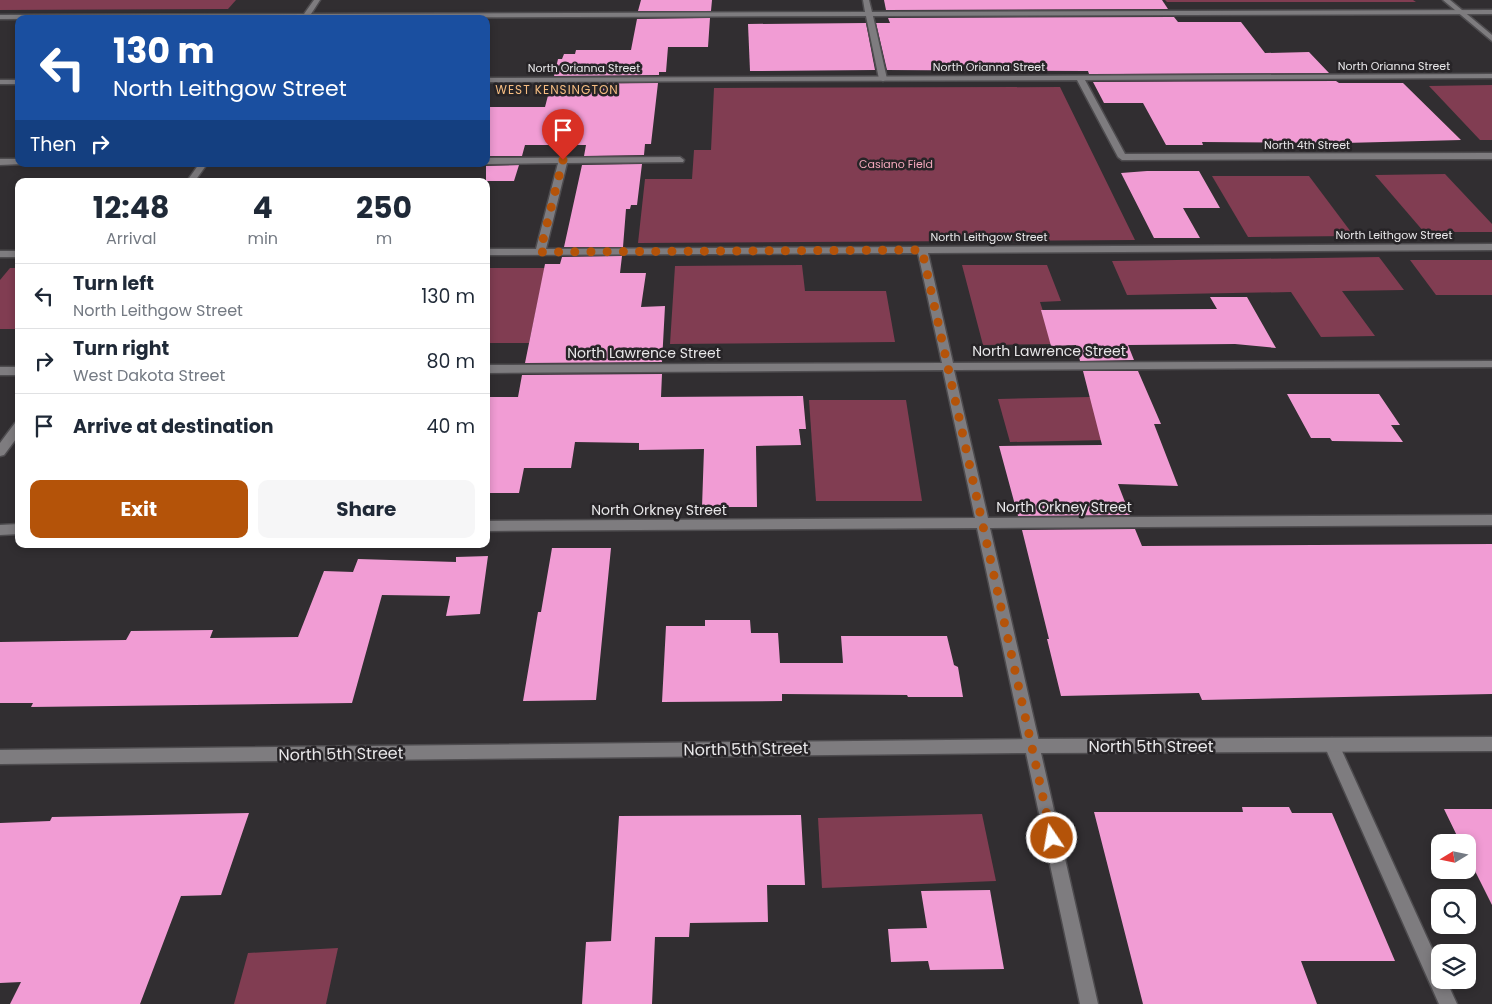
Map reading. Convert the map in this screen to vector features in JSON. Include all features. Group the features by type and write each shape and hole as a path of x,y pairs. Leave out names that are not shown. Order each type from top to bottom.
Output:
{"street":[{"path":"306,15 317,0"},
{"path":"866,0 883,79"},
{"path":"1446,0 1492,38"},
{"path":"490,16 1492,12"},
{"path":"0,17 15,17"},
{"name":"North Orianna Street","path":"490,80 1492,76"},
{"name":"North 4th Street","path":"1080,78 1122,157 1492,156"},
{"path":"0,82 15,82"},
{"path":"490,160 680,160"},
{"path":"540,252 563,160"},
{"path":"0,162 15,162"},
{"path":"193,178 201,167"},
{"name":"North Leithgow Street","path":"490,252 1492,248"},
{"path":"922,250 1089,1004"},
{"path":"0,254 15,254"},
{"name":"North Lawrence Street","path":"490,369 1492,364"},
{"path":"0,371 15,371"},
{"path":"0,452 15,431"},
{"name":"North Orkney Street","path":"490,526 1492,520"},
{"path":"0,530 15,530"},
{"name":"North 5th Street","path":"0,757 1032,746 1492,744"},
{"path":"1332,745 1448,1004"}],"green space":[{"path":"0,0 236,0 228,9 0,10"},
{"path":"1165,0 1413,0 1416,2 1167,2"},
{"path":"1492,85 1492,140 1480,140 1429,86"},
{"name":"Casiano Field","path":"1060,87 1135,240 638,243 645,179 692,179 694,150 711,150 714,88"},
{"path":"1445,174 1492,224 1492,232 1424,232 1375,175"},
{"path":"1212,176 1309,176 1354,236 1248,237"},
{"path":"1379,257 1404,290 1342,291 1375,336 1321,337 1291,292 1127,295 1112,261"},
{"path":"1410,260 1492,260 1492,295 1436,295"},
{"path":"802,265 805,291 886,291 895,342 670,344 675,266"},
{"path":"962,265 1047,265 1061,301 1040,302 1054,344 983,345"},
{"path":"10,268 15,268 15,329 0,329 0,280"},
{"path":"490,268 545,268 529,343 490,343"},
{"path":"1090,397 1107,440 1010,442 998,399"},
{"path":"809,400 906,400 922,501 816,501"},
{"path":"982,814 996,881 822,888 818,818"},
{"path":"338,948 326,1004 234,1004 248,953"}],"building":[{"path":"641,0 712,0 711,11 638,11"},
{"path":"884,0 1162,0 1168,9 886,10"},
{"path":"1174,17 1178,22 1241,22 1265,53 1309,52 1329,73 1089,74 1088,71 887,70 876,23 890,23 888,18"},
{"path":"710,18 708,47 668,47 666,72 659,72 659,75 554,76 558,59 562,59 564,54 575,54 576,50 631,50 637,19"},
{"path":"866,23 875,70 750,71 748,24"},
{"path":"1336,81 1339,83 1403,83 1461,140 1344,143 1202,142 1203,145 1166,145 1143,103 1104,103 1093,82"},
{"path":"658,83 651,144 645,144 644,155 584,156 586,145 525,145 522,156 490,156 490,107 545,107 551,84"},
{"path":"642,164 637,205 631,205 630,209 626,209 623,247 564,247 582,165"},
{"path":"519,165 514,181 490,181 490,178 486,178 486,167"},
{"path":"1199,171 1220,208 1183,208 1200,238 1154,238 1121,173"},
{"path":"622,256 620,273 646,273 641,307 665,306 662,362 525,363 545,264 560,264 562,257"},
{"path":"1210,297 1247,297 1276,348 1235,344 1128,345 1134,360 1080,361 1076,345 1051,346 1041,310 1217,309"},
{"path":"1083,371 1138,371 1161,424 1154,424 1178,486 1118,484 1130,515 1018,516 999,446 1102,445"},
{"path":"662,374 661,397 803,396 806,429 799,429 801,445 756,446 757,507 702,507 704,449 639,450 639,443 575,442 571,468 524,468 519,493 490,493 490,397 518,397 522,375"},
{"path":"1287,394 1379,394 1400,425 1391,425 1403,442 1332,441 1330,438 1311,438"},
{"path":"1135,529 1142,546 1492,544 1492,694 1202,700 1199,693 1061,696 1022,530"},
{"path":"552,548 611,548 596,700 523,701 538,612 541,612"},
{"path":"488,556 480,614 446,616 450,596 382,595 352,703 31,707 33,703 0,703 0,642 126,640 131,631 213,630 210,638 298,637 324,571 353,572 358,559 456,562 456,557"},
{"path":"705,620 750,620 751,633 778,633 780,663 843,663 841,636 947,636 954,665 958,667 963,697 782,694 782,701 662,702 666,626 705,626"},
{"path":"1242,807 1289,807 1292,813 1332,813 1395,961 1301,961 1317,1004 1143,1004 1094,812 1243,812"},
{"path":"1444,809 1492,809 1492,905 1476,873 1476,834 1456,834"},
{"path":"249,813 221,895 181,896 140,1004 10,1004 21,982 0,983 0,823 50,821 52,817"},
{"path":"801,815 805,885 767,885 768,922 690,923 689,937 655,937 652,1004 582,1004 586,942 611,941 619,816"},
{"path":"990,890 1004,969 930,970 928,961 891,962 888,929 927,928 921,891"}],"district":[{"name":"WEST KENSINGTON","path":"557,89"}],"route":[{"path":"563,160 540,252 922,250 1052,838"}]}
